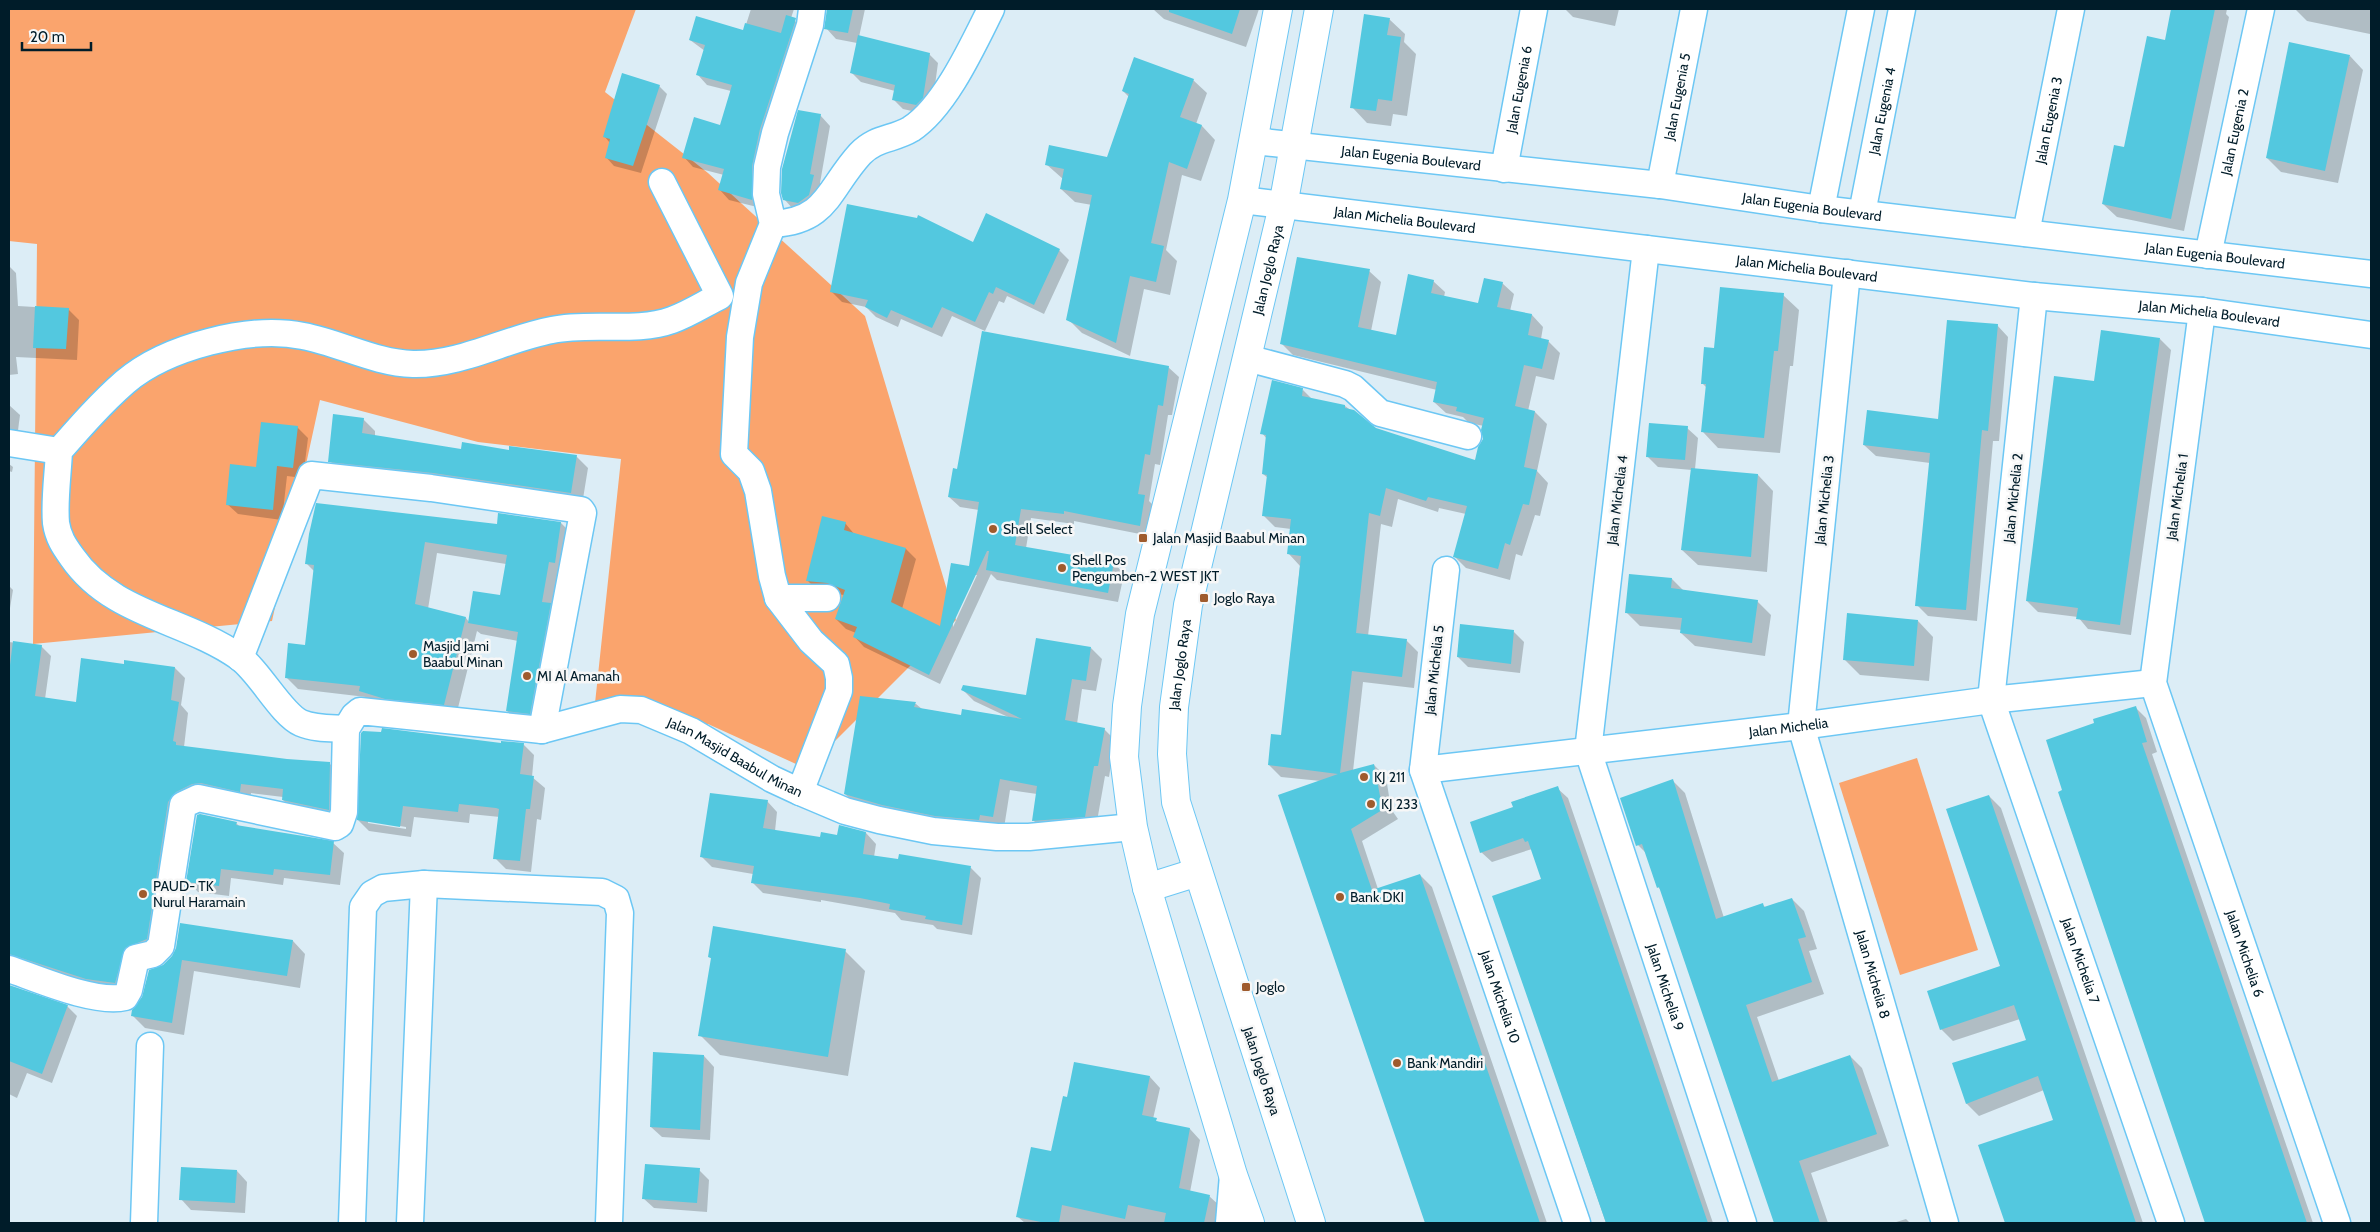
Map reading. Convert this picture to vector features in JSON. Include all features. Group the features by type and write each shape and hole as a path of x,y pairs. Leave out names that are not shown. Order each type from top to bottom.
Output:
{"main road":[{"path":"1250,1223 1233,1175 1147,888 1134,827 1124,757 1127,706 1140,614 1242,200 1278,9"},
{"name":"Jalan Joglo Raya","path":"1311,1223 1176,802 1172,754 1174,708 1188,606 1283,206 1319,9"},
{"path":"1147,888 1198,872"}],"street":[{"path":"800,792 839,692 839,678 836,664 811,641 778,598 772,576 758,491 751,471 734,454 740,337 749,283 773,224 766,194 767,166 775,132 810,24 812,9"},
{"path":"773,224 801,220 815,213 861,154 876,140 910,129 925,116 951,84 991,9"},
{"name":"Jalan Eugenia 6","path":"1504,169 1534,9"},
{"name":"Jalan Eugenia 5","path":"1660,185 1694,9"},
{"path":"1821,209 1861,9"},
{"name":"Jalan Eugenia 4","path":"1862,213 1902,9"},
{"name":"Jalan Eugenia 3","path":"2026,233 2071,9"},
{"name":"Jalan Eugenia 2","path":"2208,255 2261,9"},
{"name":"Jalan Eugenia Boulevard","path":"1254,141 1660,185 1821,209 2371,274"},
{"path":"662,182 720,296"},
{"name":"Jalan Michelia Boulevard","path":"1242,200 2034,296 2202,311 2371,335"},
{"name":"Jalan Michelia 4","path":"1588,751 1646,249"},
{"name":"Jalan Michelia 3","path":"1801,726 1847,273"},
{"path":"9,969 54,985 96,996 111,999 125,997 130,990 136,958 154,954 160,946 183,805 198,798 335,827 340,824 344,812 346,729 307,725 293,719 252,668 240,658 220,646 123,604 79,568 60,540 56,522 59,451 125,382 153,363 210,342 268,332 287,333 332,342 378,359 411,364 436,363 552,330 581,326 643,325 672,320 749,283"},
{"name":"Jalan Michelia 2","path":"1991,700 2034,296"},
{"name":"Jalan Michelia 1","path":"2153,683 2202,311"},
{"path":"1247,358 1345,384 1353,388 1380,413 1468,436"},
{"path":"9,443 59,451"},
{"path":"240,658 311,475 431,488 581,510 583,513 542,730"},
{"name":"Jalan Michelia 5","path":"1423,770 1446,570"},
{"path":"778,598 827,598"},
{"name":"Jalan Michelia","path":"1423,770 1801,726 1991,700 2153,683"},
{"name":"Jalan Michelia 6","path":"2153,683 2337,1223"},
{"name":"Jalan Michelia 7","path":"1991,700 2170,1223"},
{"name":"Jalan Masjid Baabul Minan","path":"346,729 354,716 360,711 542,730 620,709 641,710 691,730 772,779 800,792 845,811 879,820 959,834 1029,837 1134,827"},
{"name":"Jalan Michelia 8","path":"1801,726 1945,1223"},
{"name":"Jalan Michelia 9","path":"1588,751 1743,1223"},
{"name":"Jalan Michelia 10","path":"1423,770 1577,1223"},
{"path":"352,1223 363,907 372,894 383,888 424,884 602,892 612,895 616,899 620,913 609,1223"},
{"path":"410,1223 424,884"},
{"path":"144,1223 150,1046"},
{"path":"1229,1223 1233,1175"}],"shaded area":[{"path":"9,9 636,9 605,92 708,173 865,316 956,620 807,769 708,724 593,722 621,459 478,442 320,400 272,621 33,644 37,244 9,241"},
{"path":"1917,758 1978,950 1900,975 1839,783"}],"building":[{"path":"827,9 853,9 848,33 824,29"},
{"path":"1169,9 1240,9 1232,34 1169,12"},
{"path":"2171,9 2215,9 2171,219 2102,204 2114,145 2124,147 2147,36 2165,40"},
{"path":"1364,14 1390,18 1387,35 1401,37 1392,101 1378,99 1376,111 1350,108"},
{"path":"786,15 796,18 760,129 752,166 752,200 718,190 724,169 682,158 694,117 720,125 732,85 696,75 705,45 689,40 696,16 743,30 745,23 781,33"},
{"path":"858,35 930,53 923,98 916,105 892,100 895,85 850,73"},
{"path":"2289,42 2350,55 2325,171 2266,158"},
{"path":"1134,57 1194,79 1180,117 1202,125 1187,169 1169,162 1151,243 1164,246 1156,282 1130,276 1116,343 1066,320 1092,195 1060,189 1064,169 1045,165 1049,145 1107,157 1129,94 1122,91"},
{"path":"622,73 660,85 633,166 605,158 610,139 603,137"},
{"path":"798,110 821,114 810,174 814,175 809,195 798,203 783,200 781,193 782,169"},
{"path":"847,204 917,218 918,215 973,242 986,213 1060,249 1034,305 996,287 993,294 989,292 975,322 942,307 932,328 891,310 887,318 865,307 868,300 830,292"},
{"path":"1297,257 1370,269 1358,327 1396,335 1408,274 1434,280 1431,293 1478,303 1484,278 1503,282 1497,307 1532,314 1528,335 1549,340 1542,369 1524,365 1515,406 1535,411 1524,467 1537,470 1529,505 1523,504 1510,545 1505,543 1498,569 1453,557 1467,506 1428,497 1426,501 1386,488 1380,516 1369,513 1356,633 1407,639 1402,677 1352,671 1340,773 1374,764 1380,796 1387,807 1351,829 1372,890 1420,874 1540,1223 1425,1223 1278,795 1338,774 1268,765 1271,734 1281,735 1301,556 1287,554 1291,519 1262,516 1267,475 1262,474 1266,435 1260,434 1272,380 1303,388 1302,396 1345,405 1345,408 1354,410 1376,428 1475,460 1478,447 1483,439 1481,430 1484,418 1456,411 1457,407 1433,402 1437,382 1280,344"},
{"path":"1720,287 1784,293 1778,351 1774,351 1764,438 1701,432 1706,384 1701,384 1704,347 1714,348"},
{"path":"35,306 69,308 66,349 33,348"},
{"path":"1947,320 1998,324 1988,431 1982,430 1966,610 1915,606 1930,453 1863,445 1867,410 1938,419"},
{"path":"2101,330 2160,338 2120,625 2076,619 2078,608 2026,601 2054,376 2094,381"},
{"path":"982,331 1169,366 1163,406 1158,405 1150,455 1145,454 1138,494 1145,495 1140,526 1064,511 1064,514 1021,509 1015,545 1114,562 1108,593 986,570 989,551 987,551 929,675 853,637 857,627 835,619 845,590 827,583 806,581 822,516 846,522 844,530 906,548 891,602 940,626 951,563 969,566 979,502 948,497 953,468 957,469"},
{"path":"333,414 364,418 362,433 461,449 462,442 509,450 509,446 577,455 571,493 433,473 328,462"},
{"path":"261,422 298,426 293,468 277,466 273,510 226,505 230,464 256,467"},
{"path":"1649,423 1688,426 1685,460 1646,457"},
{"path":"1691,468 1758,474 1751,557 1681,550"},
{"path":"316,503 497,524 498,513 561,522 555,563 549,562 542,602 551,603 530,714 506,711 518,632 468,623 473,591 500,595 507,555 425,542 415,604 466,617 444,705 385,699 359,691 360,686 285,678 288,643 305,645 314,565 305,564"},
{"path":"1629,574 1672,578 1671,588 1758,600 1752,643 1680,633 1682,618 1625,613"},
{"path":"1847,613 1918,620 1914,666 1843,660"},
{"path":"1460,624 1514,630 1511,664 1457,657"},
{"path":"1036,638 1091,647 1086,681 1072,679 1065,720 1105,728 1098,766 1094,766 1085,817 1032,821 1037,786 1000,779 993,817 980,815 979,820 935,816 882,805 844,794 860,696 916,702 914,707 961,715 962,709 1022,719 961,690 963,685 1026,695"},
{"path":"13,641 42,645 35,696 76,702 81,658 124,664 124,660 175,667 171,700 179,702 173,741 176,742 176,745 287,759 330,762 329,810 282,800 283,789 241,784 240,792 201,783 192,784 176,792 168,802 147,939 125,948 115,983 86,979 9,954 9,673"},
{"path":"2136,706 2147,742 2142,743 2307,1223 2205,1223 2058,792 2062,790 2046,740 2094,723 2093,719"},
{"path":"382,728 501,743 501,741 524,743 520,774 534,776 530,809 526,809 520,861 493,859 499,809 496,808 459,804 458,812 403,806 400,827 357,820 361,733 363,731 381,732"},
{"path":"1673,779 1716,919 1763,903 1764,907 1792,898 1806,937 1798,939 1812,982 1746,1005 1772,1082 1850,1055 1877,1134 1799,1161 1820,1223 1774,1223 1659,887 1657,888 1642,844 1636,846 1620,798"},
{"path":"1558,786 1708,1223 1606,1223 1492,896 1541,879 1528,841 1525,842 1523,838 1480,853 1470,822 1513,807 1511,802"},
{"path":"710,793 768,800 763,828 820,837 821,832 837,835 839,825 866,832 863,854 898,859 899,854 971,866 962,925 925,919 926,916 889,909 890,904 860,898 751,883 754,866 700,857"},
{"path":"1989,795 2136,1223 2005,1223 1978,1145 2053,1120 2038,1076 1966,1104 1952,1063 2026,1040 2014,1005 1940,1030 1927,991 2000,966 1946,809"},
{"path":"200,814 237,822 236,825 334,841 330,875 274,869 273,875 221,869 219,886 186,882 197,815"},
{"path":"180,923 293,940 287,976 182,960 172,1023 131,1016 132,1010 142,997 149,970 163,965 172,956 176,948"},
{"path":"713,926 846,949 828,1057 698,1036 711,958 708,957"},
{"path":"9,985 68,1005 42,1074 9,1061"},
{"path":"653,1052 704,1055 700,1130 650,1127"},
{"path":"1074,1062 1150,1076 1142,1115 1157,1118 1156,1121 1190,1128 1179,1188 1210,1195 1204,1223 1164,1223 1166,1213 1128,1205 1125,1219 1062,1205 1059,1223 1046,1223 1016,1217 1031,1147 1051,1151 1063,1096 1067,1097"},
{"path":"645,1164 700,1168 697,1203 642,1199"},
{"path":"181,1167 237,1170 235,1203 179,1200"}],"place":[{"name":"Shell Select","path":"993,529"},
{"name":"Jalan Masjid Baabul Minan","path":"1143,538"},
{"name":"Shell Pos Pengumben-2 WEST JKT","path":"1062,568"},
{"name":"Joglo Raya","path":"1204,598"},
{"name":"Masjid Jami Baabul Minan","path":"413,654"},
{"name":"MI Al Amanah","path":"527,676"},
{"name":"KJ 211","path":"1364,777"},
{"name":"KJ 233","path":"1371,804"},
{"name":"PAUD- TK Nurul Haramain","path":"143,894"},
{"name":"Bank DKI","path":"1340,897"},
{"name":"Joglo","path":"1246,987"},
{"name":"Bank Mandiri","path":"1397,1063"}]}
